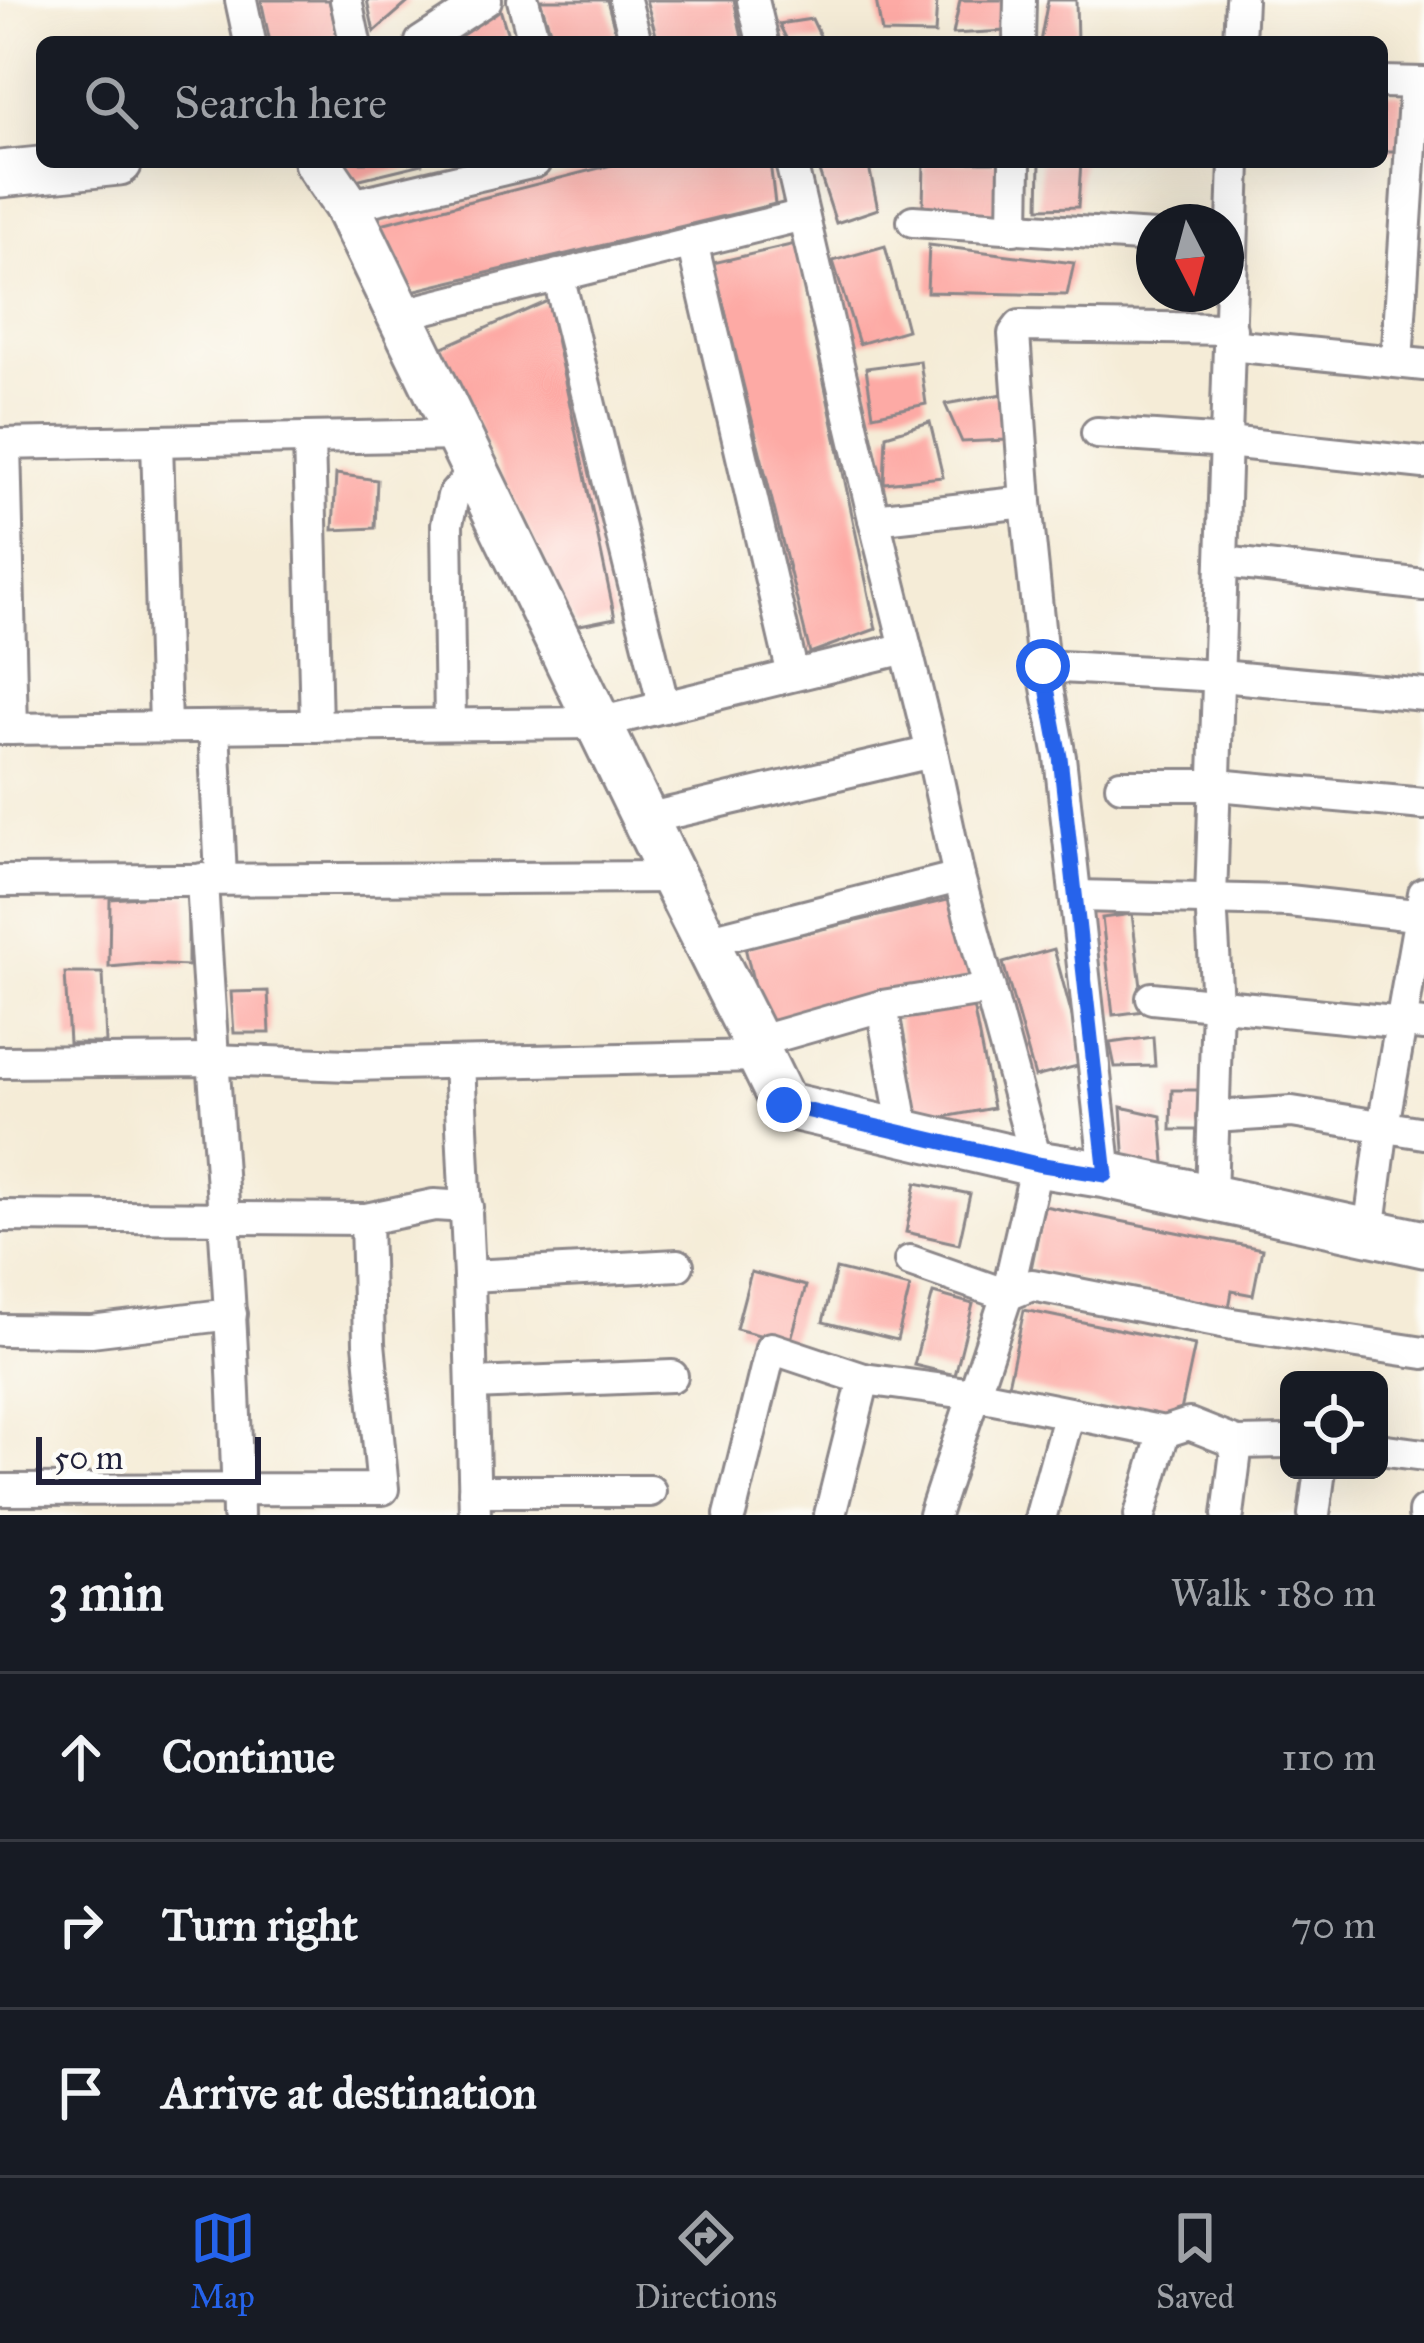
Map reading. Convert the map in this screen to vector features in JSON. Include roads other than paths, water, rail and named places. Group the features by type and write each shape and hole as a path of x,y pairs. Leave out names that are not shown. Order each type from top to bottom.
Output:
{"street":[{"path":"241,0 249,36"},
{"path":"346,0 354,36"},
{"path":"428,36 452,10 486,0"},
{"path":"523,0 532,36"},
{"path":"625,0 634,36"},
{"path":"753,0 762,36"},
{"path":"1019,36 1020,0"},
{"path":"1239,36 1241,0"},
{"path":"1106,1175 1060,757 1043,666 1014,334 1020,326 1231,337 1411,363 1420,83 1388,82"},
{"path":"0,174 60,168"},
{"path":"321,168 347,206 784,1105 1037,1164 1424,1244"},
{"path":"791,168 959,877 1037,1164 1006,1295 934,1515"},
{"path":"1014,229 1016,168"},
{"path":"1232,204 1235,168"},
{"path":"347,206 456,171"},
{"path":"399,315 803,215"},
{"path":"914,221 1136,237"},
{"path":"692,242 793,676"},
{"path":"558,275 664,707"},
{"path":"1211,1197 1217,1004 1211,898 1231,312"},
{"path":"1097,433 1424,463"},
{"path":"466,452 310,438 3,444 6,729 598,723 906,648"},
{"path":"310,438 316,726"},
{"path":"157,441 166,728"},
{"path":"450,724 447,524 466,452"},
{"path":"874,519 1027,502"},
{"path":"1224,562 1424,585"},
{"path":"1043,666 1424,695"},
{"path":"214,727 211,1060 231,1314 238,1502"},
{"path":"645,819 932,752"},
{"path":"1121,785 1217,785 1424,804"},
{"path":"0,881 673,877"},
{"path":"706,941 959,877"},
{"path":"1077,896 1423,908 1413,1023 1382,1126 1369,1232"},
{"path":"0,1062 211,1060 350,1065 758,1049 882,1006 990,989"},
{"path":"1152,998 1413,1023"},
{"path":"882,1006 904,1131"},
{"path":"459,1063 475,1503 650,1492"},
{"path":"1213,1117 1292,1112 1424,1133"},
{"path":"0,1216 366,1219 434,1205 467,1207"},
{"path":"0,1490 238,1502 383,1489 369,1343 366,1219"},
{"path":"910,1261 1006,1295 1032,1285 1232,1324 1424,1353"},
{"path":"469,1276 677,1265"},
{"path":"0,1330 91,1331 231,1314"},
{"path":"730,1515 771,1348 864,1379 974,1394 1164,1432 1189,1424 1237,1443 1280,1442"},
{"path":"472,1384 672,1376"},
{"path":"830,1515 864,1379"},
{"path":"1041,1515 1069,1412"},
{"path":"1140,1515 1164,1432"},
{"path":"1228,1515 1237,1443"},
{"path":"1388,1450 1424,1455"},
{"path":"1314,1515 1318,1479"}]}
